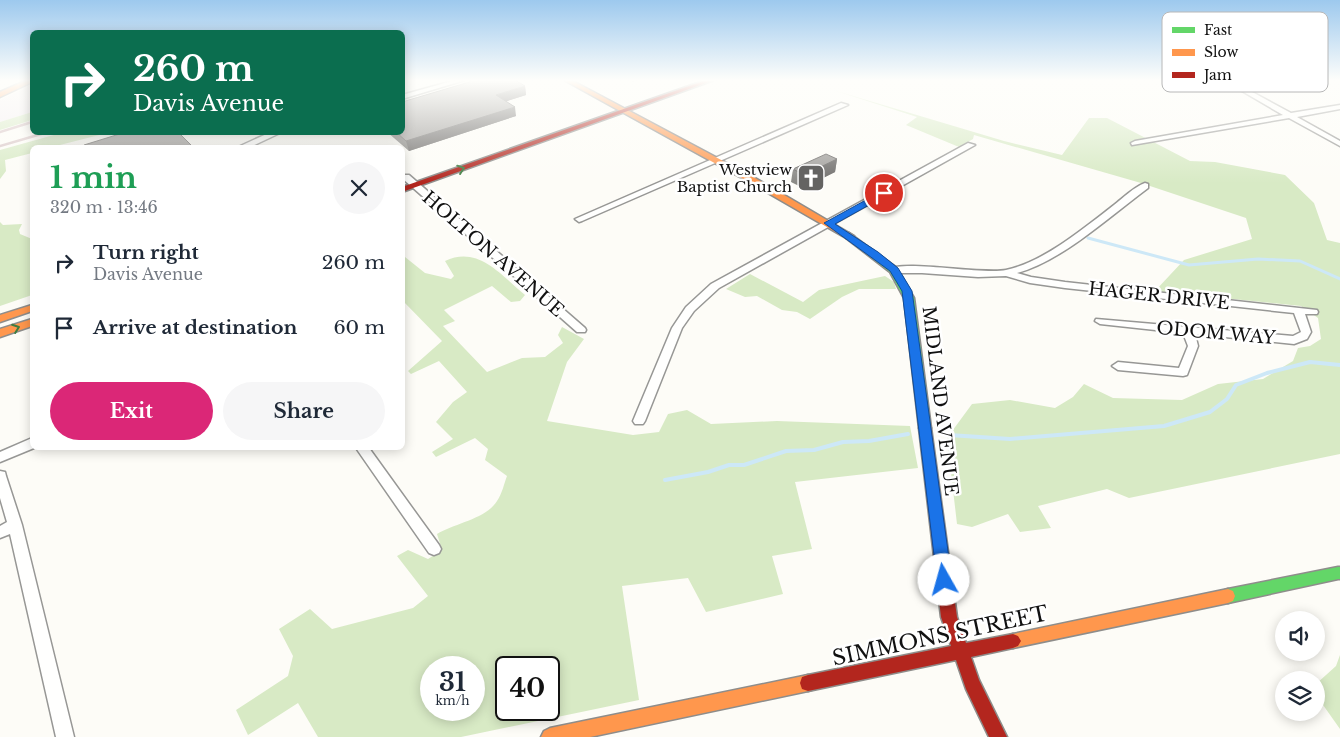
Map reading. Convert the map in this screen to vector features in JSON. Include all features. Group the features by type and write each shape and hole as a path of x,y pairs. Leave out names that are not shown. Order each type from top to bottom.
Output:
{"street":[{"path":"405,178 585,114"},
{"path":"405,189 617,114"},
{"name":"MIDLAND AVENUE","path":"629,114 828,223 875,254 894,270 909,298 949,617 972,684 998,737"},
{"path":"579,219 822,114"},
{"path":"1287,114 1340,144"},
{"path":"1135,143 1299,114"},
{"path":"248,145 272,135"},
{"path":"639,421 671,340 683,317 697,300 725,280 971,145"},
{"name":"HOLTON AVENUE","path":"405,179 581,330"},
{"path":"894,270 922,269 980,274 1006,273 1040,261 1145,186"},
{"name":"HAGER DRIVE","path":"1006,273 1030,280 1074,286 1313,312"},
{"path":"0,319 30,309"},
{"name":"ODOM WAY","path":"1100,321 1298,339 1305,335 1306,330 1296,310"},
{"path":"0,334 30,323"},
{"path":"1118,366 1183,372 1193,346 1188,330"},
{"path":"0,457 30,444"},
{"path":"363,450 434,549"},
{"path":"0,476 15,525 65,737"},
{"path":"0,532 15,525"},
{"name":"SIMMONS STREET","path":"550,737 578,734 960,651 1338,573"}],"shaded area":[{"path":"0,114 24,114 0,122"}],"green space":[{"path":"30,114 30,121 0,130 0,122"},
{"path":"909,114 915,114 1004,141 1062,155 1089,118 1107,118 1190,161 1215,162 1285,175 1314,203 1327,240 1340,243 1340,454 1129,498 1107,489 1038,506 1051,528 1020,532 1008,514 972,527 957,524 947,438 972,404 1010,400 1055,408 1073,397 1084,384 1113,398 1182,400 1218,384 1263,379 1293,361 1298,348 1310,346 1321,339 1318,318 1301,306 1155,291 1184,260 1252,239 1246,218 1141,183 974,135 973,139 959,147 906,125 917,117"},
{"path":"54,135 99,135 60,145 30,145 30,154 5,160 6,171 0,179 0,150"},
{"path":"0,222 3,225 22,224 19,230 20,234 30,238 30,296 0,306"},
{"path":"405,257 425,273 451,279 454,276 445,261 457,257 468,257 488,264 525,295 520,301 511,302 492,286 444,310 455,321 443,326 487,372 522,358 545,357 563,343 558,335 562,327 584,339 567,362 547,421 633,435 659,432 668,414 687,410 711,424 777,421 910,426 918,468 795,482 812,549 772,556 783,594 706,612 688,578 622,586 639,700 560,716 560,656 495,656 495,721 538,721 461,737 318,737 298,703 248,735 236,710 288,676 293,656 279,629 310,609 332,629 413,608 428,596 397,556 408,550 428,559 442,550 437,534 486,512 500,495 507,476 485,460 488,449 475,438 436,457 432,452 453,439 436,422 453,402 467,392 439,361 411,374 408,371 442,341 405,303"},
{"path":"750,274 803,302 819,290 885,276 894,282 896,289 859,289 842,297 810,319 797,312 782,310 757,296 745,297 726,289"},
{"path":"1340,655 1340,729 1325,708 1325,676 1336,666"}],"building":[{"path":"405,114 491,114 406,141 399,135 405,135"},
{"path":"116,135 181,135 191,145 84,145"},
{"path":"826,154 837,159 804,175 793,169"}],"waterway":[{"path":"1088,238 1189,265 1258,259 1300,261 1340,279"},
{"path":"949,435 1010,439 1164,426 1210,412 1227,399 1236,385 1267,373 1310,362 1340,365"},
{"path":"665,480 708,472 729,465 744,465 786,451 814,450 843,442 869,441 908,434"}],"railway":[{"path":"0,132 30,123"},
{"path":"0,146 38,135"}],"traffic: fast":[{"path":"849,236 894,270 909,298 925,428"},
{"path":"1228,596 1338,573"}],"traffic: slow":[{"path":"631,114 752,180 849,236"},
{"path":"0,319 30,309"},
{"path":"0,333 30,323"},
{"path":"1013,641 1228,596"},
{"path":"550,737 808,683"}],"traffic: jam":[{"path":"405,189 614,114"},
{"path":"925,428 949,617 972,683 998,737"},
{"path":"808,683 1013,641"}],"place":[{"name":"Westview Baptist Church","path":"811,178"}],"route":[{"path":"884,193 828,223 875,254 894,270 907,291 944,580"}]}
